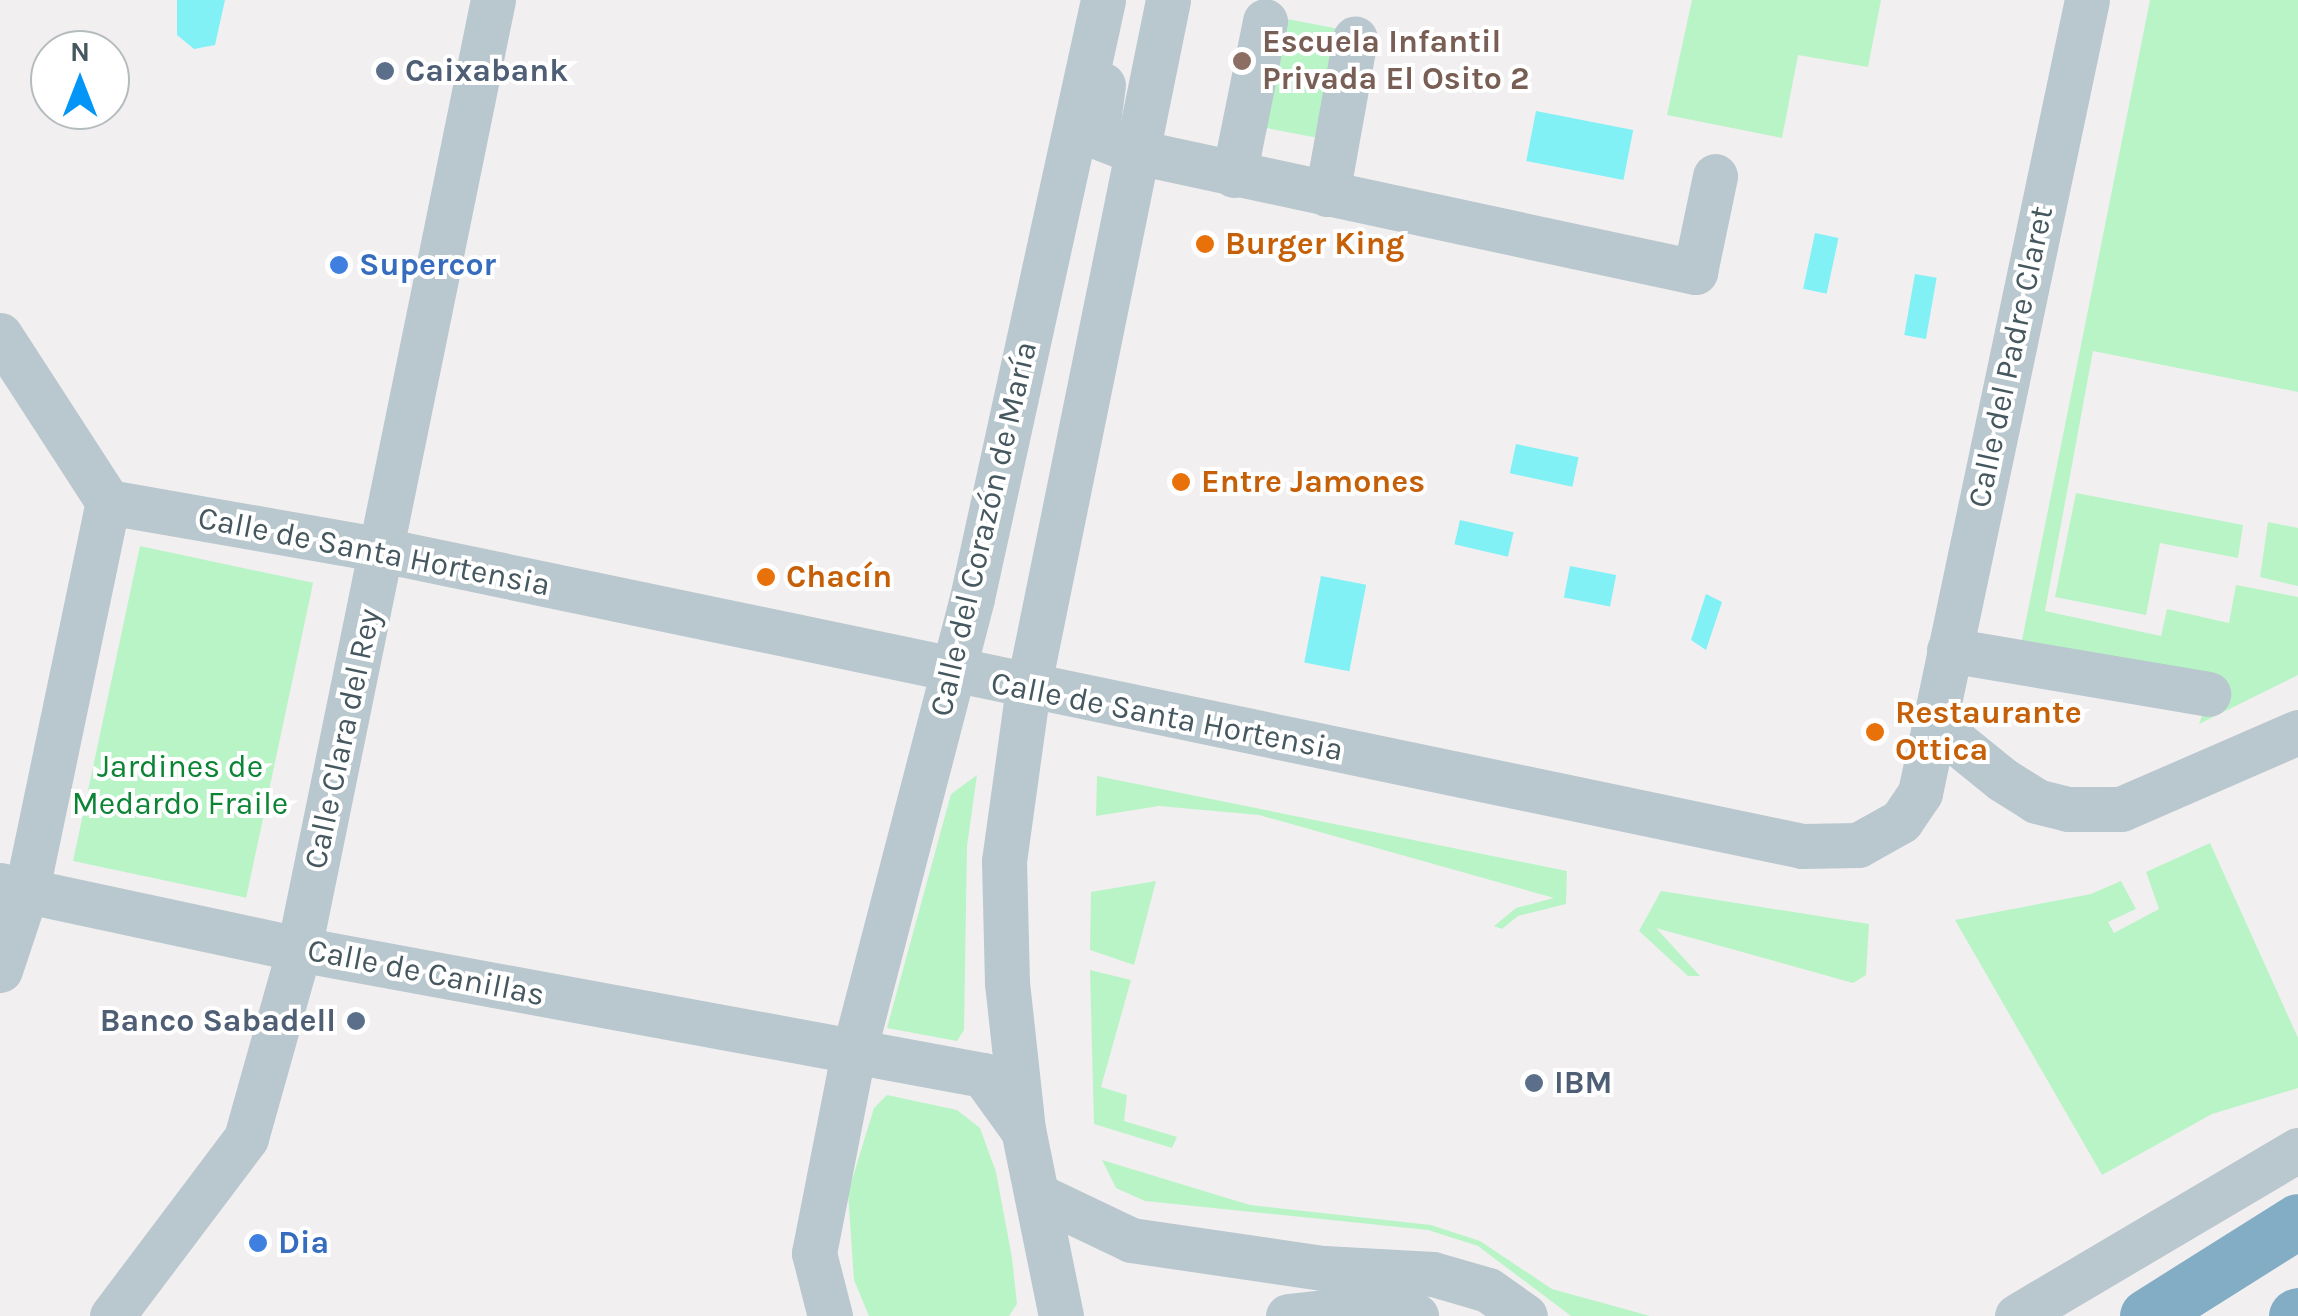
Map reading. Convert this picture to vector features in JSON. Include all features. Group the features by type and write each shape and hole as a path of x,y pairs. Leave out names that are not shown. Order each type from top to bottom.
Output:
{"highway":[{"path":"2147,1316 2298,1220"},
{"path":"2204,1316 2298,1262"}],"street":[{"name":"Calle Clara del Rey","path":"112,1316 246,1138 300,949 493,0"},
{"path":"1061,1316 1041,1197 1023,1130 1002,900 1028,689 1168,0"},
{"name":"Calle del Padre Claret","path":"1938,715 1948,650 2087,0"},
{"path":"1102,10 1106,69 1096,136 1137,152 1695,272 1715,176"},
{"name":"Calle del Corazón de María","path":"830,1316 814,1253 853,1055 984,548 1102,10"},
{"path":"1234,175 1264,21"},
{"path":"1327,194 1356,38"},
{"path":"0,335 108,502 13,888 0,970"},
{"name":"Calle de Santa Hortensia","path":"108,502 382,550 950,673 1802,846 1858,845 1901,821 1920,793 1938,715"},
{"path":"1948,650 2208,694"},
{"path":"1938,715 1956,742 2003,780 2036,800 2068,809 2121,809 2298,732"},
{"name":"Calle de Canillas","path":"13,888 300,949 853,1055"},
{"path":"853,1055 982,1075 1023,1130"},
{"path":"2017,1316 2298,1150"},
{"path":"1041,1197 1131,1240 1324,1268 1433,1274 1488,1290 1524,1316"},
{"path":"1288,1316 1370,1308 1416,1316"}],"green space":[{"path":"1692,0 1881,0 1868,67 1798,55 1782,138 1667,115"},
{"path":"2150,0 2298,0 2298,392 2093,351 2045,611 2161,636 2167,609 2229,623 2236,585 2298,597 2298,675 2199,724 2212,687 2020,650"},
{"path":"1277,17 1346,30 1325,139 1256,126"},
{"path":"2076,493 2243,525 2238,558 2160,543 2146,615 2055,597"},
{"path":"2268,522 2298,528 2298,586 2260,577"},
{"name":"Jardines de Medardo Fraile","path":"140,546 313,583 246,898 73,861"},
{"path":"977,775 967,846 964,1030 957,1041 887,1028 951,794"},
{"path":"1097,776 1567,871 1566,904 1518,916 1502,929 1494,926 1516,908 1554,898 1259,815 1159,806 1096,816"},
{"path":"2210,843 2298,1038 2298,1088 2212,1114 2102,1175 1955,920 2091,894 2121,881 2136,909 2108,922 2114,933 2159,909 2146,872"},
{"path":"1156,881 1134,965 1090,950 1091,892"},
{"path":"1661,891 1869,924 1866,975 1853,983 1656,928 1700,976 1688,976 1639,931"},
{"path":"1090,970 1131,980 1101,1087 1127,1095 1124,1121 1177,1137 1172,1148 1094,1124"},
{"path":"887,1095 957,1110 980,1128 996,1172 1012,1258 1017,1304 1009,1316 869,1316 854,1280 848,1193 874,1108"},
{"path":"1102,1160 1250,1205 1431,1225 1480,1241 1552,1289 1650,1316 1571,1316 1478,1246 1428,1230 1145,1201 1116,1188"}],"water":[{"path":"177,0 225,0 215,45 194,49 177,35"},
{"path":"1536,111 1633,130 1623,180 1526,161"},
{"path":"1815,233 1838,238 1827,294 1803,289"},
{"path":"1915,274 1937,278 1926,339 1904,335"},
{"path":"1516,444 1579,457 1572,487 1510,473"},
{"path":"1460,520 1514,532 1508,557 1454,544"},
{"path":"1570,566 1616,575 1610,606 1564,597"},
{"path":"1321,576 1366,585 1349,671 1304,662"},
{"path":"1706,594 1722,602 1706,650 1691,640"}],"place":[{"name":"Escuela Infantil Privada El Osito 2","path":"1242,61"},
{"name":"Caixabank","path":"385,71"},
{"name":"Burger King","path":"1205,244"},
{"name":"Supercor","path":"339,265"},
{"name":"Entre Jamones","path":"1181,482"},
{"name":"Chacín","path":"766,577"},
{"name":"Restaurante Ottica","path":"1875,732"},
{"name":"Banco Sabadell","path":"356,1021"},
{"name":"IBM","path":"1534,1083"},
{"name":"Dia","path":"258,1243"}]}
